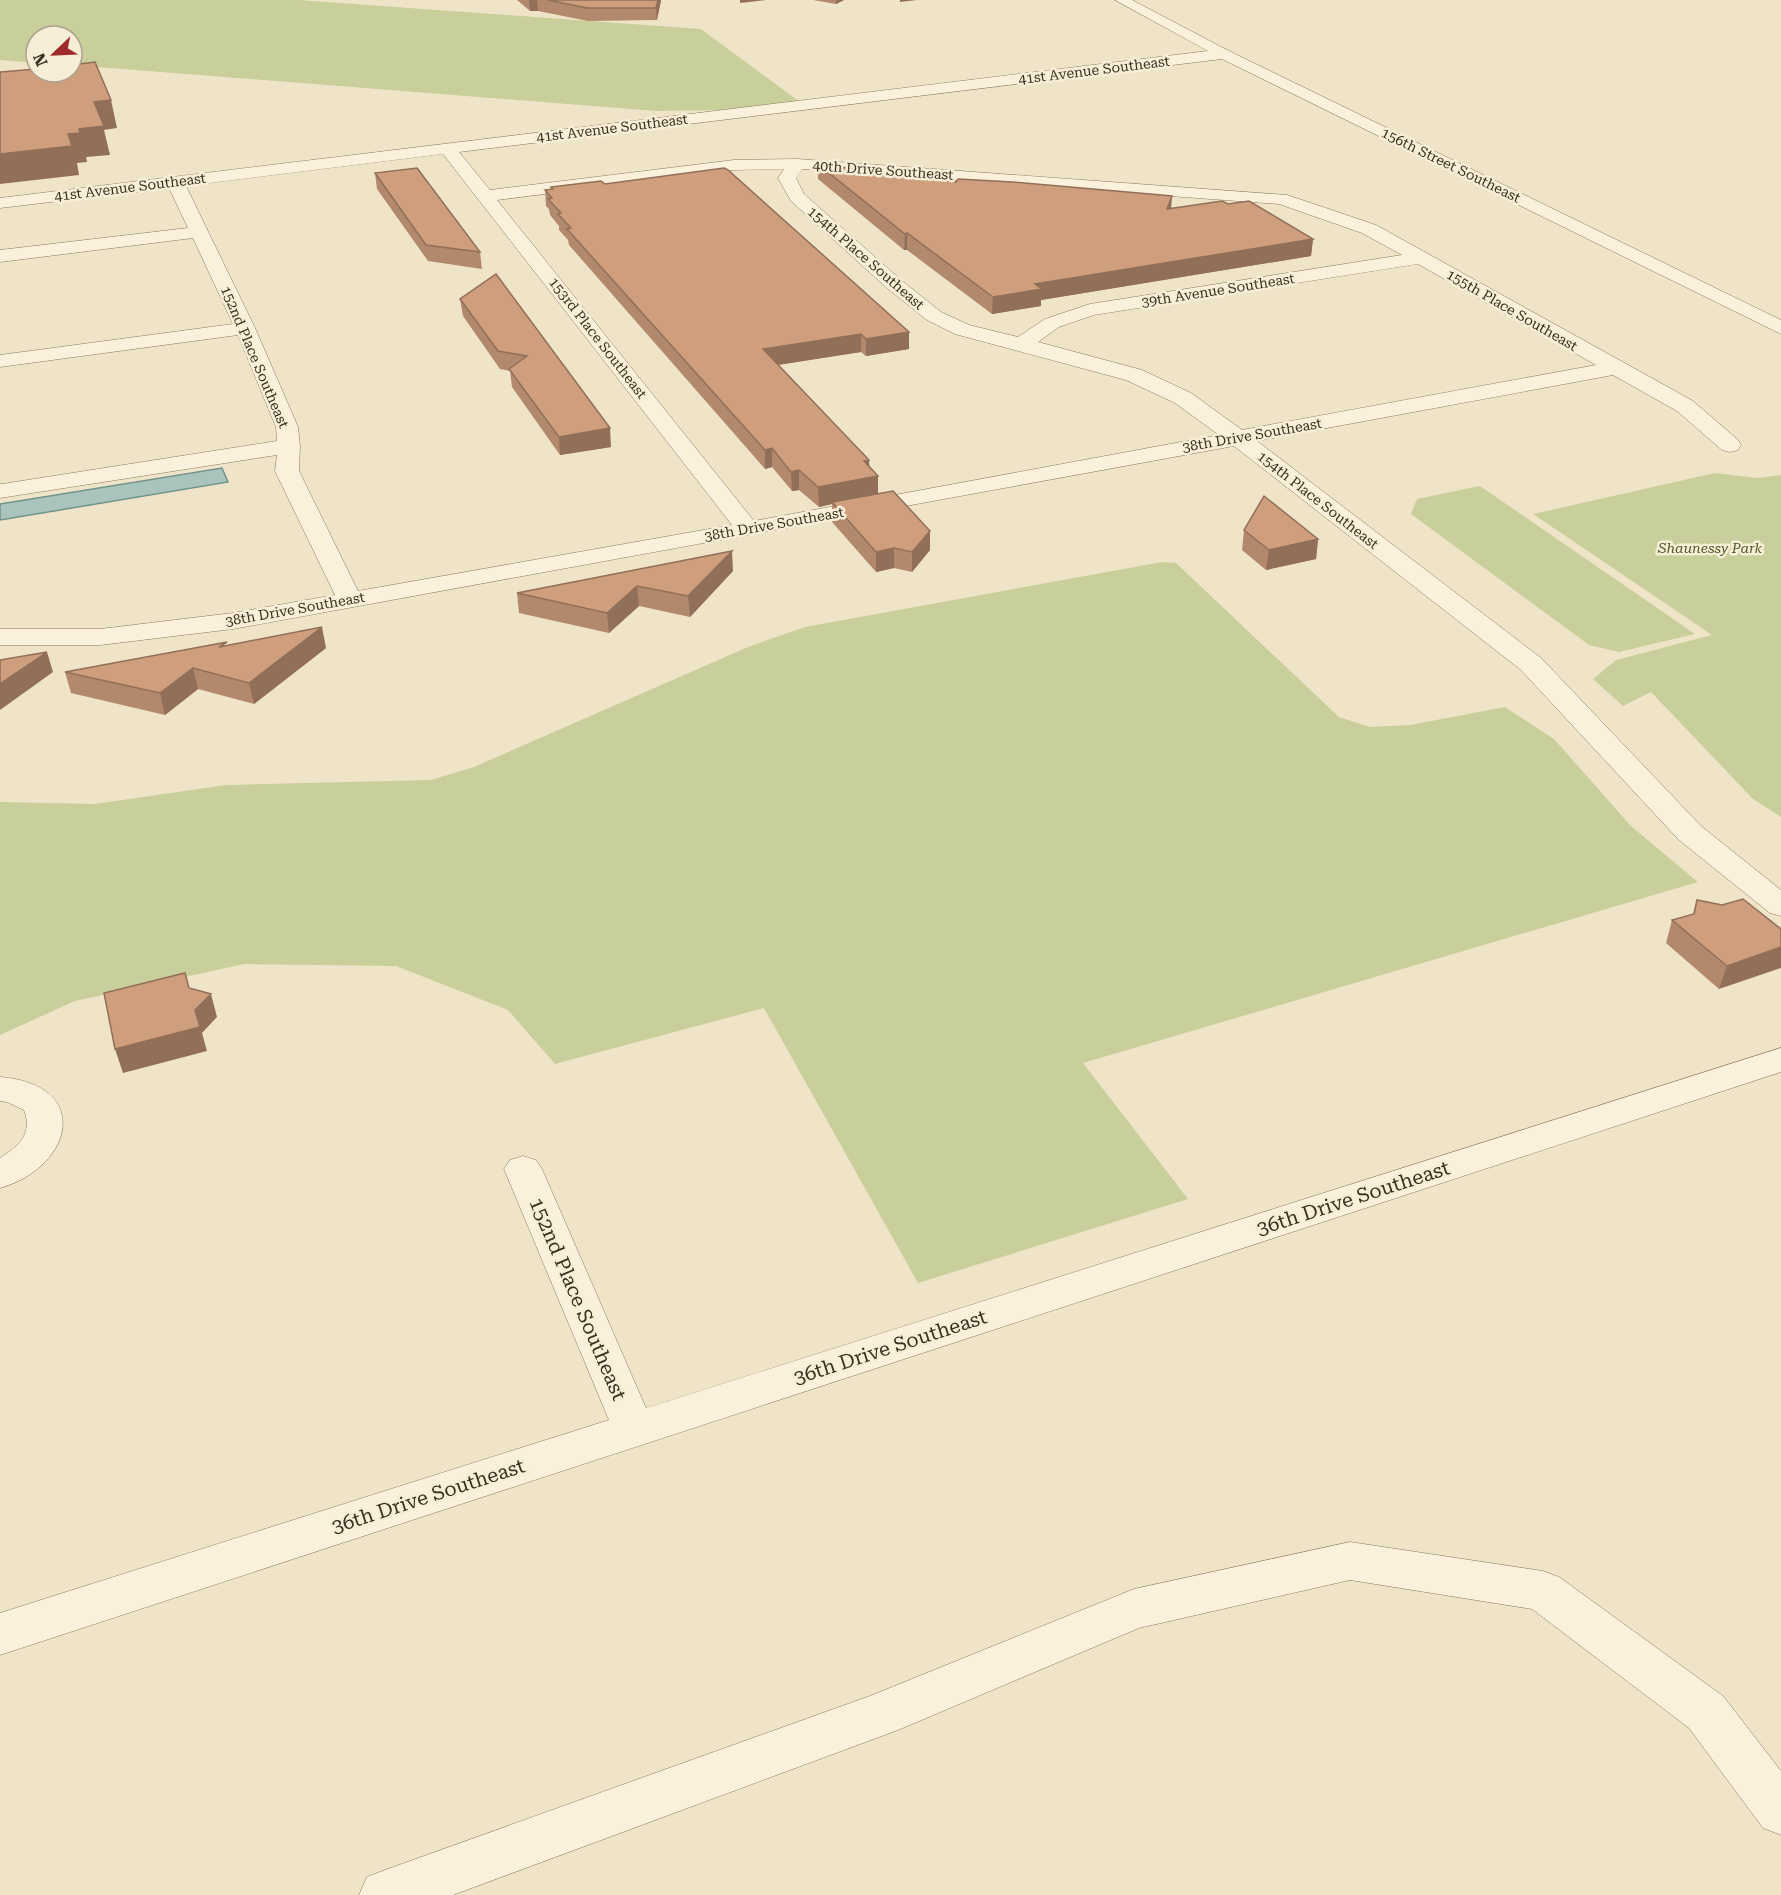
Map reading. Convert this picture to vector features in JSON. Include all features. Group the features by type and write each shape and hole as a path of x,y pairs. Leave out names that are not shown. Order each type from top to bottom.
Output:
{"street":[{"name":"156th Street Southeast","path":"1122,0 1224,54 1781,328"},
{"name":"41st Avenue Southeast","path":"0,203 1224,54"},
{"name":"153rd Place Southeast","path":"447,148 748,529"},
{"name":"40th Drive Southeast","path":"486,196 734,165 797,164 1281,199"},
{"name":"154th Place Southeast","path":"797,164 787,178 797,197 894,284 934,316 962,330 1134,375 1182,398 1238,438 1531,664 1690,833 1781,906"},
{"name":"152nd Place Southeast","path":"175,181 245,328 287,427 289,446 287,471 350,600"},
{"name":"155th Place Southeast","path":"1281,199 1369,229 1422,258 1685,406 1730,445"},
{"path":"0,256 198,232"},
{"name":"39th Avenue Southeast","path":"1021,344 1052,323 1090,310 1422,258"},
{"path":"0,361 245,328"},
{"name":"38th Drive Southeast","path":"0,637 100,637 233,621 748,529 1615,368"},
{"path":"2,491 289,446"},
{"name":"36th Drive Southeast","path":"0,1634 1781,1060"},
{"path":"0,1089 14,1090 38,1102 47,1123 45,1133 34,1150 0,1175"},
{"name":"152nd Place Southeast","path":"523,1168 634,1430"},
{"path":"385,1895 881,1714 1134,1609 1350,1561 1543,1591 1706,1712 1781,1811"}],"green space":[{"path":"0,0 299,0 701,29 800,102 726,110 656,111 84,66 84,24 24,24 24,62 0,60"},
{"name":"Shaunessy Park","path":"1715,473 1757,478 1781,475 1781,817 1753,799 1651,692 1623,706 1593,679 1616,660 1712,635 1533,514"},
{"path":"1480,486 1695,634 1619,652 1589,645 1411,514 1417,499"},
{"path":"1162,562 1176,563 1339,717 1370,727 1410,725 1505,707 1554,739 1631,826 1698,882 1083,1063 1188,1199 918,1283 764,1008 555,1064 508,1010 396,966 244,964 75,1001 0,1035 0,802 95,804 226,785 431,780 474,767 748,647 805,627"}],"water":[{"path":"222,468 228,482 0,520 0,504"}],"building":[{"path":"548,0 658,0 656,8 587,8"},
{"path":"95,62 111,100 94,102 104,126 79,129 80,133 68,134 72,146 0,154 0,72 24,70 24,84 84,84 84,63"},
{"path":"818,164 956,182 958,179 1013,182 1172,196 1167,209 1222,201 1228,204 1249,201 1313,239 1035,284 1042,289 993,297 907,233 905,234"},
{"path":"417,168 480,252 426,245 375,173"},
{"path":"724,168 909,332 866,339 861,334 763,349 869,460 864,461 878,476 818,487 799,470 791,472 772,448 765,450 567,229 571,228 558,214 561,213 548,199 552,198 545,190 553,189 551,187 601,181 605,184"},
{"path":"496,274 610,428 559,437 509,369 527,356 498,351 460,299"},
{"path":"893,491 930,531 912,552 894,548 876,552 832,502"},
{"path":"1264,496 1318,539 1269,550 1244,530"},
{"path":"732,551 688,596 637,586 607,613 517,593"},
{"path":"322,627 249,683 193,668 160,693 65,672 227,642 219,647"},
{"path":"47,652 0,684 0,660"},
{"path":"1743,899 1781,929 1781,947 1727,966 1672,920 1694,914 1697,900 1722,905"},
{"path":"185,973 189,988 211,994 195,1010 200,1027 115,1049 104,993"}]}
